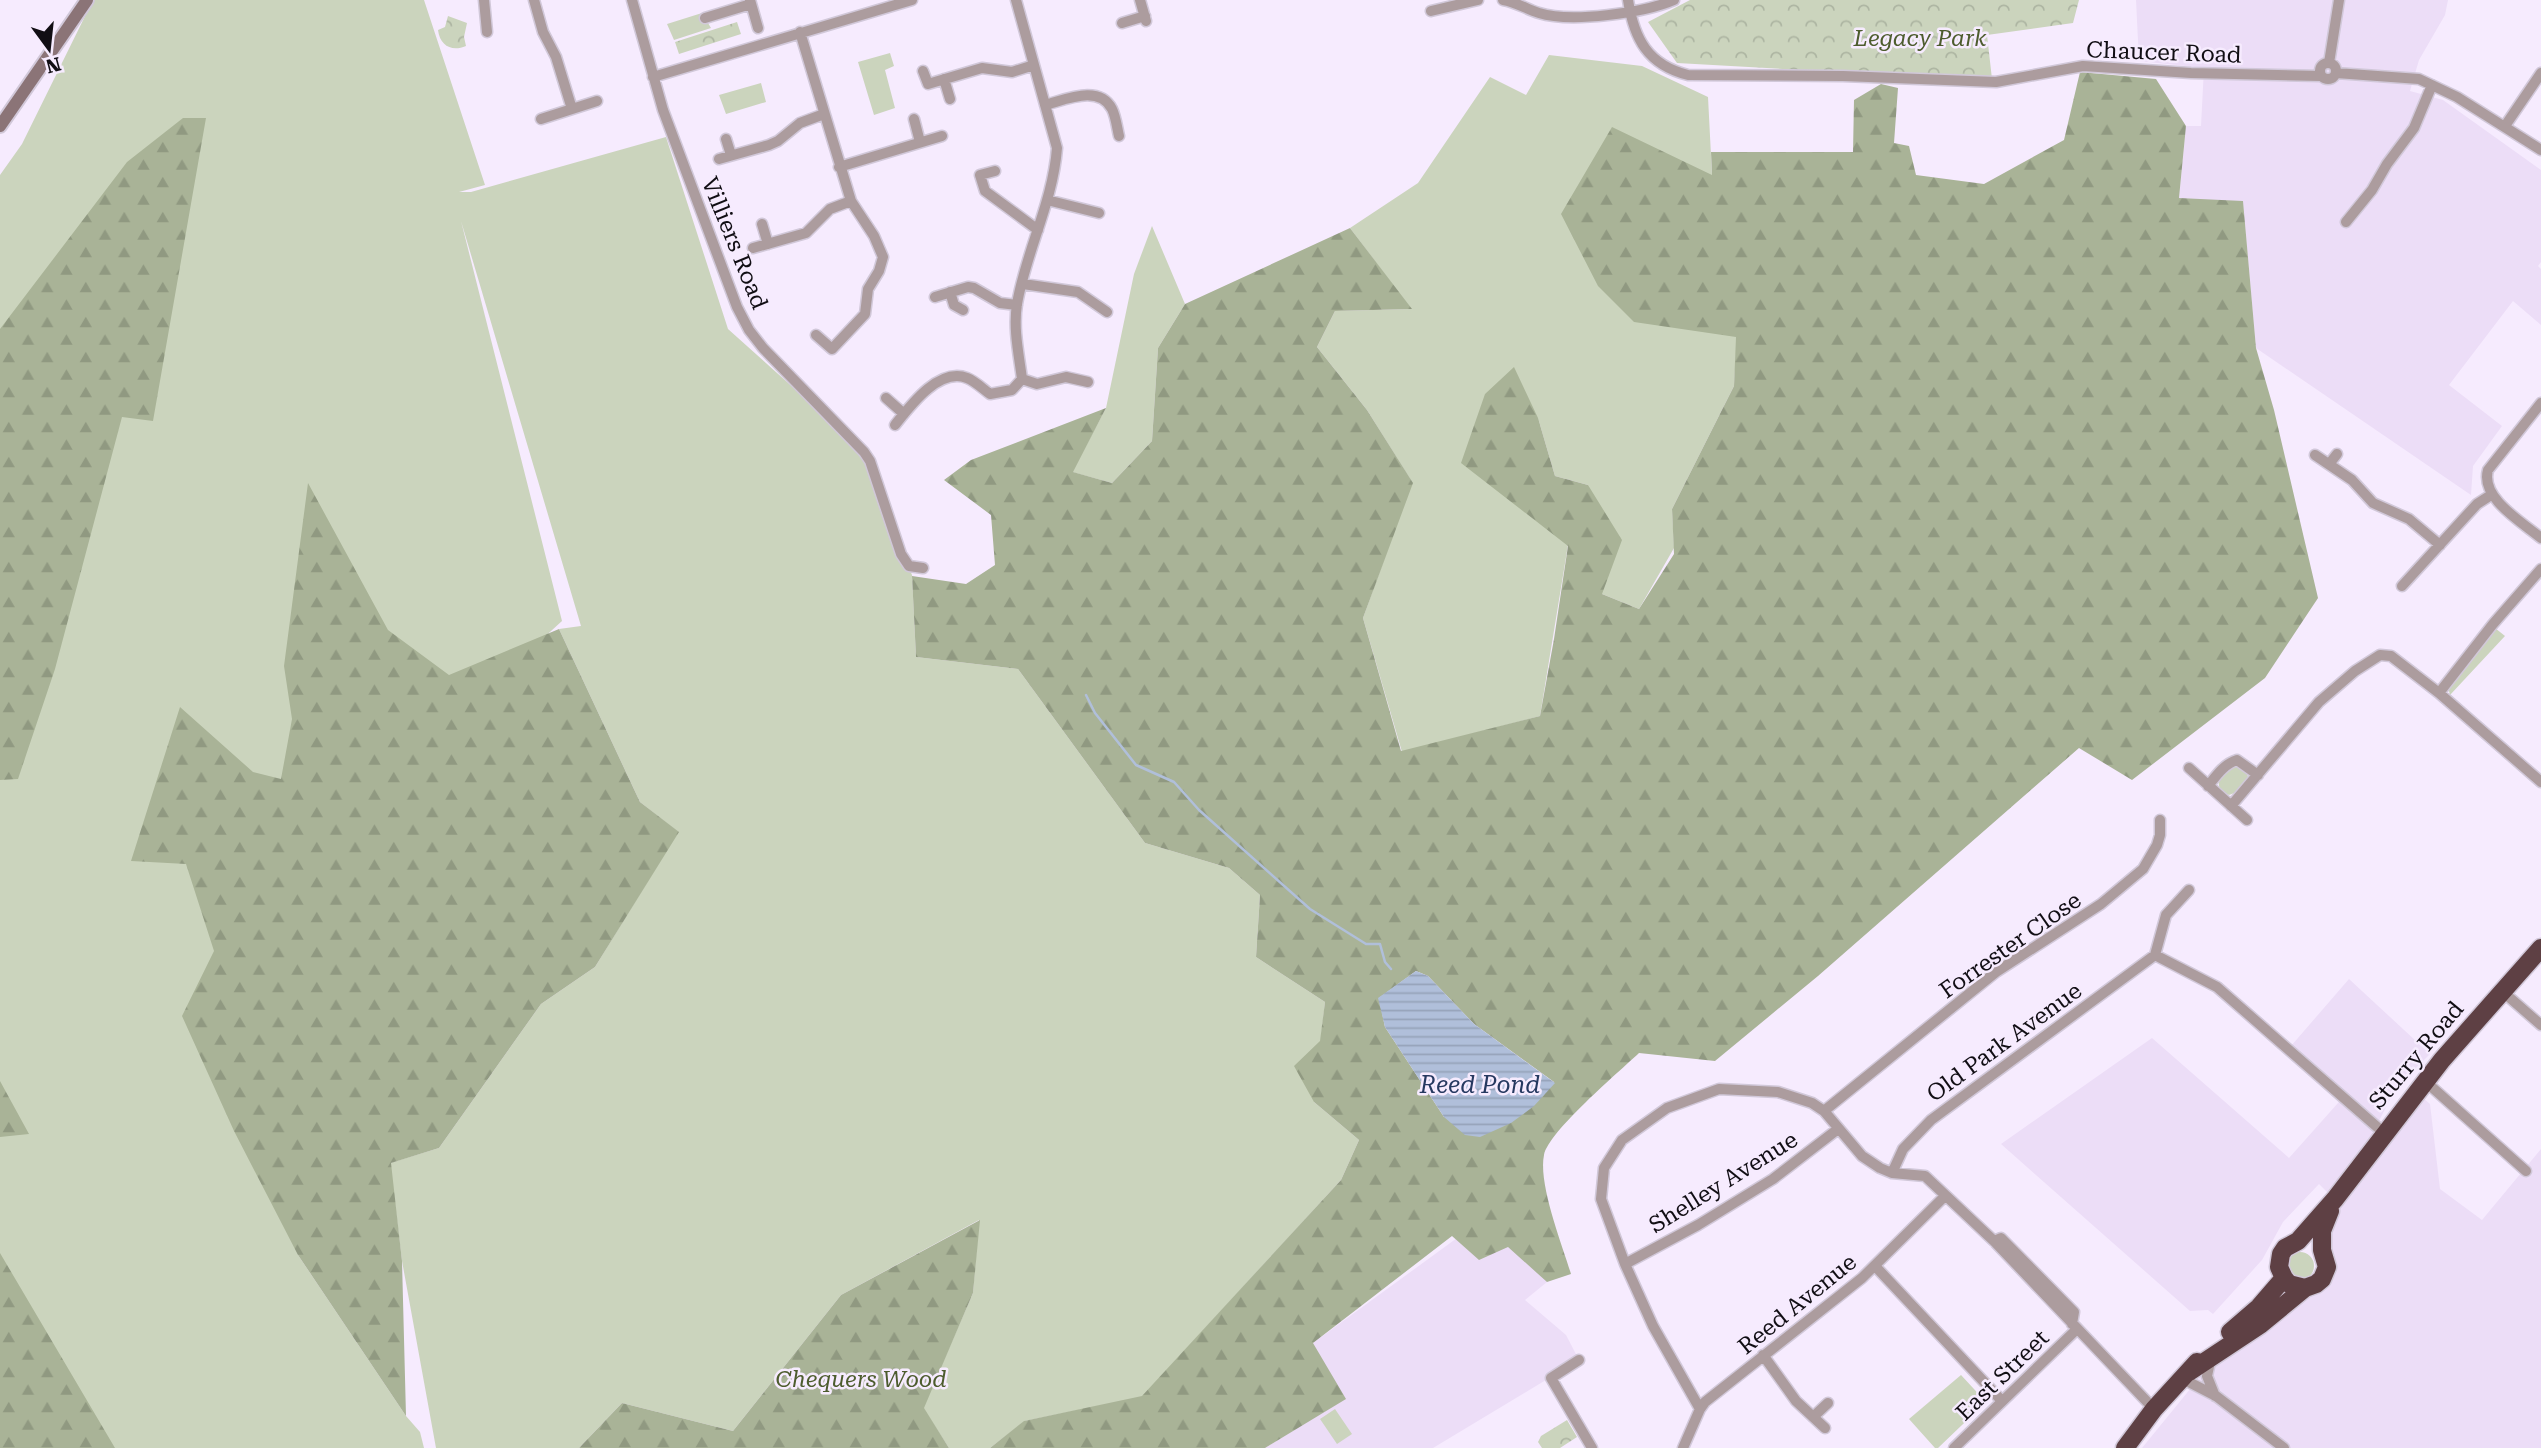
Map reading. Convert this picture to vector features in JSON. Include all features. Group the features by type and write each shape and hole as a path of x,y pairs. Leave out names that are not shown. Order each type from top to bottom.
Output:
{"highway":[{"name":"Sturry Road","path":"2125,1448 2154,1409 2207,1350 2243,1323 2284,1279 2279,1267 2281,1254 2298,1241 2335,1199 2425,1081 2541,948"},
{"name":"Sturry Road","path":"2186,1375 2260,1325 2305,1288 2316,1284 2326,1272 2322,1231 2335,1199"},
{"path":"2298,1241 2311,1242 2322,1250"},
{"path":"2284,1279 2289,1284 2305,1288"}],"street":[{"path":"0,126 87,0"},
{"path":"485,0 487,32"},
{"path":"534,0 572,109"},
{"name":"Villiers Road","path":"632,0 653,78 743,319 763,348 864,452 870,461 901,554 909,566 923,568"},
{"path":"653,78 912,0"},
{"path":"895,425 926,389 950,377 966,377 990,394 1013,390 1022,379 1016,333 1017,305 1056,165 1057,148 1016,0"},
{"path":"1122,23 1145,19 1140,0"},
{"path":"1431,11 1478,0"},
{"path":"1503,0 1555,16 1630,13 1674,0"},
{"path":"1628,0 1630,13"},
{"path":"2329,63 2339,0"},
{"path":"705,18 750,2 758,28"},
{"name":"Chaucer Road","path":"1630,13 1640,43 1665,68 1693,76 1843,76 1996,82 2083,66 2191,74 2321,76 2330,79 2336,73 2419,79 2457,97 2541,150"},
{"path":"800,32 851,201 874,236 883,257 879,271 868,289 865,314 832,349 816,335"},
{"path":"2329,63 2335,67 2336,73"},
{"path":"2321,76 2320,68 2329,63"},
{"path":"923,71 928,84 982,68 1012,72 1034,65"},
{"path":"2505,126 2541,73"},
{"path":"944,79 950,99"},
{"path":"2346,222 2372,190 2387,164 2414,128 2432,85"},
{"path":"1045,105 1081,95 1097,97 1111,108 1119,136"},
{"path":"541,119 597,101"},
{"path":"719,159 777,141 800,122 824,114"},
{"path":"914,119 920,142"},
{"path":"839,167 942,136"},
{"path":"726,139 731,155"},
{"path":"995,171 981,175 985,191 1038,230"},
{"path":"1047,200 1099,213"},
{"path":"753,248 806,233 830,209 851,201"},
{"path":"762,224 768,244"},
{"path":"1023,284 1078,292 1107,312"},
{"path":"935,297 968,287 991,299 1017,305"},
{"path":"950,292 954,304 962,310"},
{"path":"1022,379 1037,384 1066,377 1088,382"},
{"path":"886,398 904,414"},
{"path":"2541,403 2488,470 2486,479 2491,495 2541,538"},
{"path":"2330,463 2337,454"},
{"path":"2315,455 2352,480 2373,503 2409,519 2440,545"},
{"path":"2402,586 2477,504 2491,495"},
{"path":"2438,694 2541,569"},
{"path":"2231,806 2319,702 2355,671 2380,655 2391,656 2541,782"},
{"path":"2208,786 2223,769 2237,761 2244,763 2258,775"},
{"path":"2189,768 2247,820"},
{"name":"Forrester Close","path":"1824,1111 1989,978 2091,911 2143,869 2157,845 2160,820"},
{"path":"2189,890 2166,915 2155,955 2217,988 2384,1133"},
{"name":"Old Park Avenue","path":"1892,1173 1903,1149 1931,1119 2155,955"},
{"path":"2502,991 2541,1025"},
{"path":"2425,1081 2526,1171"},
{"path":"1700,1409 1653,1326 1625,1264 1601,1199 1604,1168 1622,1140 1667,1108 1719,1088 1778,1091 1812,1103 1824,1111 1863,1156 1892,1173 1925,1176 1994,1241 2154,1409"},
{"name":"Shelley Avenue","path":"1625,1264 1698,1225 1773,1179 1838,1129"},
{"name":"Reed Avenue","path":"1682,1448 1705,1402 1875,1266 1945,1196"},
{"path":"1875,1266 2002,1401"},
{"name":"East Street","path":"1954,1448 2074,1327"},
{"path":"1763,1355 1797,1401 1825,1428"},
{"path":"2211,1357 2207,1376 2216,1396"},
{"path":"1579,1360 1551,1378 1592,1448"},
{"path":"2186,1375 2284,1448"},
{"path":"1814,1417 1828,1403"}],"shaded area":[{"path":"2136,0 2448,0 2445,15 2419,60 2410,91 2443,100 2541,170 2541,262 2538,266 2541,269 2541,325 2513,301 2449,385 2502,426 2473,466 2471,495 2256,348 2243,202 2179,199 2186,126 2201,126 2204,68 2139,61"},
{"path":"2349,979 2430,1054 2396,1088 2368,1142 2327,1192 2319,1184 2283,1222 2262,1260 2213,1314 2208,1310 2190,1311 2001,1144 2152,1038 2289,1158 2346,1094 2291,1046"},
{"path":"2422,1097 2430,1104 2440,1189 2482,1220 2541,1149 2541,1448 2142,1448 2222,1350 2305,1288 2327,1262 2335,1199"},
{"path":"1490,1214 1547,1282 1525,1300 1566,1335 1579,1360 1433,1448 1265,1448 1345,1399 1313,1343"}],"green space":[{"path":"93,0 424,0 485,185 459,192 471,192 666,137 728,329 826,417 865,459 912,575 916,657 1018,669 1145,843 1229,868 1260,895 1256,957 1325,1002 1314,1102 1359,1140 1341,1180 1142,1397 1025,1421 990,1448 949,1448 923,1408 973,1293 979,1220 841,1295 733,1431 622,1403 579,1448 436,1448 402,1261 390,1163 439,1148 541,1004 595,967 678,832 640,802 559,629 581,626 461,221 562,621 312,849 298,1255 406,1416 420,1432 424,1448 0,1448 0,175 22,144"},
{"name":"Legacy Park","path":"1690,0 2079,0 2073,23 1987,35 1992,79 1677,63 1648,22"},
{"path":"702,13 711,28 674,40 667,24"},
{"path":"448,16 467,23 464,37 466,46 452,48 441,40 438,30 445,27"},
{"path":"737,22 741,34 679,54 675,42"},
{"path":"890,53 894,66 885,70 895,108 874,115 858,62"},
{"path":"1549,55 1642,66 1708,97 1712,175 1737,337 1734,386 1672,509 1674,548 1639,609 1602,594 1588,485 1555,476 1538,418 1568,545 1540,716 1402,752 1363,618 1412,482 1367,410 1317,347 1335,311 1411,309 1350,228 1418,183 1490,77 1526,95"},
{"path":"2080,72 2156,79 2186,126 2179,198 2243,201 2256,348 2274,410 2318,598 2265,678 2132,780 2079,748 1818,976 1715,1061 1639,1053 1571,1117 1544,1155 1544,1182 1571,1274 1547,1282 1508,1247 1479,1260 1452,1236 1313,1343 1346,1399 1265,1448 990,1448 1024,1421 1142,1396 1341,1180 1359,1140 1314,1102 1294,1066 1320,1041 1325,1002 1256,957 1260,895 1229,868 1145,843 1018,669 916,657 912,576 966,584 995,565 991,515 944,480 971,460 1106,408 1073,472 1112,483 1152,441 1158,348 1185,304 1350,228 1412,309 1335,311 1317,347 1367,410 1413,483 1363,618 1401,751 1540,716 1568,546 1461,463 1485,394 1514,367 1538,418 1555,476 1588,485 1622,540 1602,594 1639,609 1674,554 1672,509 1734,386 1736,337 1634,322 1598,286 1561,214 1612,127 1712,175 1711,152 1853,152 1854,100 1881,84 1898,88 1894,143 1909,146 1916,175 1984,184 2064,140","holes":["1416,971 1428,976 1474,1024 1554,1082 1444,1117 1385,1027 1379,998"]},
{"path":"761,83 766,102 726,114 719,95"},
{"path":"183,118 206,118 153,421 122,417 55,669 18,779 0,780 0,329 127,162"},
{"path":"1152,226 1185,304 1158,348 1152,441 1112,483 1072,472 1106,408 1134,274"},
{"path":"308,483 388,630 449,675 559,629 640,802 679,832 595,967 541,1004 439,1148 391,1163 402,1261 406,1416 298,1255 234,1131 182,1016 214,951 186,864 131,861 180,707 253,772 281,779 292,719 284,666"},
{"path":"2495,628 2505,636 2450,695 2448,687"},
{"path":"2234,765 2246,769 2248,777 2237,792 2229,795 2221,791 2219,783 2222,776"},
{"path":"0,1081 29,1134 0,1137"},
{"name":"Chequers Wood","path":"980,1220 973,1293 924,1408 949,1448 579,1448 622,1403 733,1431 841,1295"},
{"path":"2300,1252 2310,1256 2314,1266 2310,1276 2300,1280 2290,1276 2286,1266 2290,1256"},
{"path":"0,1253 115,1448 0,1448"},
{"path":"1961,1375 1986,1402 1935,1448 1909,1419"},
{"path":"1335,1409 1352,1434 1337,1444 1320,1419"},
{"path":"1567,1420 1577,1437 1560,1448 1542,1448 1538,1442 1541,1436"}],"water":[{"name":"Reed Pond","path":"1416,971 1428,976 1474,1024 1555,1083 1534,1106 1511,1123 1480,1137 1465,1135 1444,1117 1385,1027 1378,998"}],"waterway":[{"path":"1086,695 1095,713 1136,765 1174,782 1199,810 1310,909 1366,944 1380,944 1385,962 1391,969"}]}
